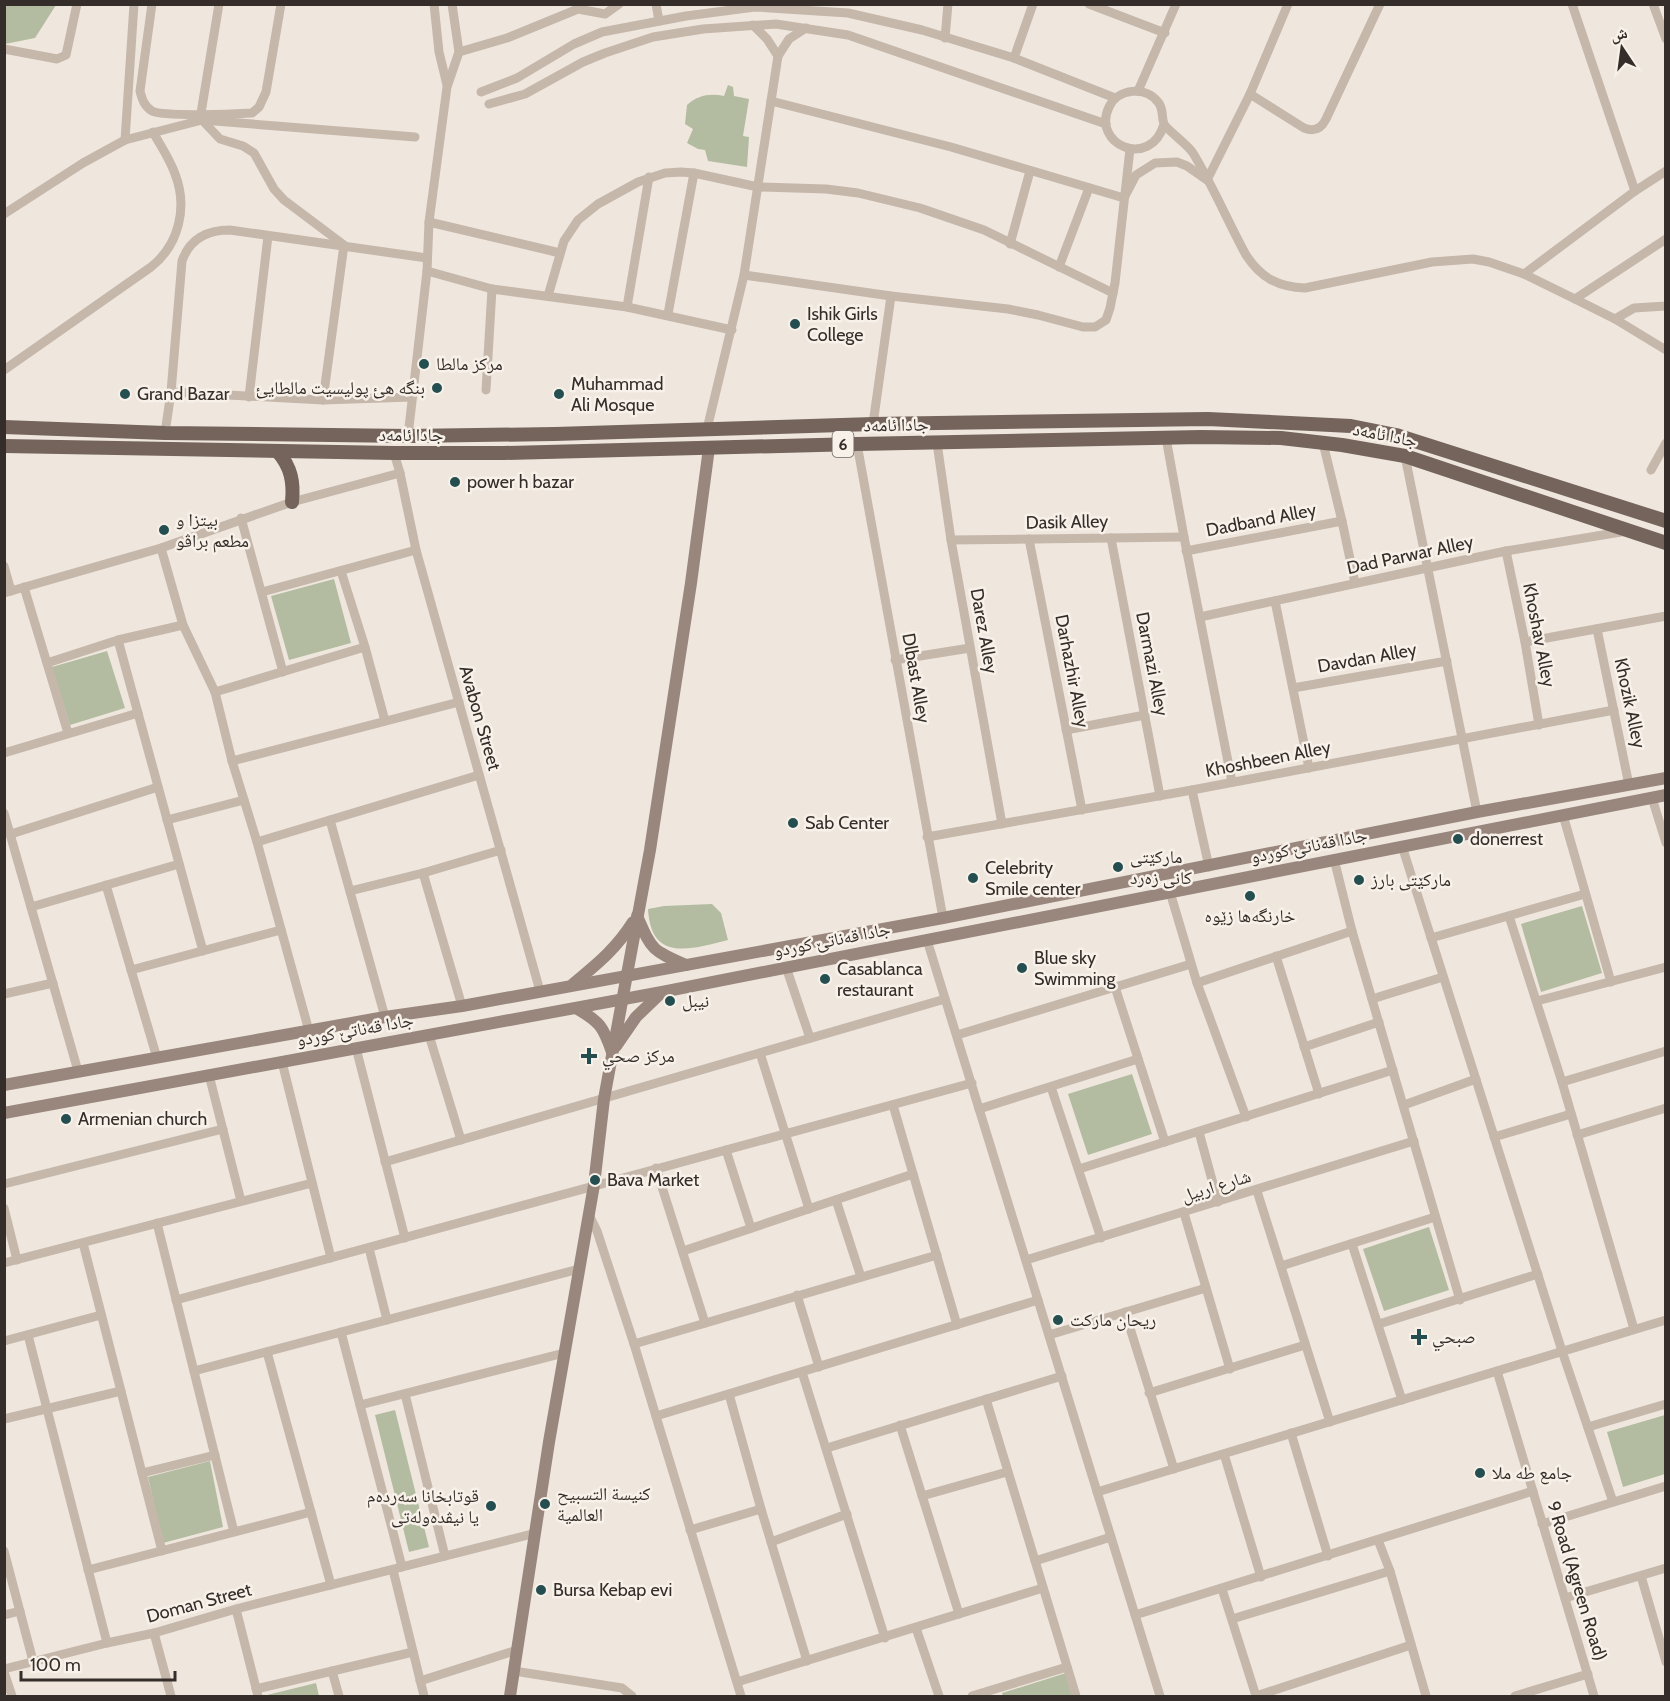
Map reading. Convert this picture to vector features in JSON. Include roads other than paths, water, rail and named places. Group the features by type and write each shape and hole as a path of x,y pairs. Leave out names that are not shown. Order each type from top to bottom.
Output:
{"main road":[{"name":"جادا ئامەد","path":"4,427 165,433 408,436 873,424 1236,419 1366,428 1411,439 1665,521"},
{"path":"1005,442 1006,422"},
{"path":"1039,422 1040,441"},
{"name":"جادا ئامەد","path":"4,446 278,452 504,453 1166,438 1281,438 1405,456 1628,531 1665,546"},
{"path":"278,452 290,469 292,502"}],"street":[{"path":"4,49 57,59 64,57 76,4"},
{"path":"124,140 134,4"},
{"path":"152,4 140,82 142,100 154,112 415,137"},
{"path":"219,4 202,117 220,139 243,146 254,153 274,189 284,200 344,245"},
{"path":"4,214 124,140 202,117 252,113 259,106 266,92 281,4"},
{"path":"434,4 439,52 447,87"},
{"path":"408,436 427,271 429,222 447,87 459,52 452,4"},
{"path":"459,52 507,38 578,9 605,14 619,4"},
{"path":"656,4 660,21"},
{"path":"945,38 948,4"},
{"path":"1014,58 1033,4"},
{"path":"1089,4 1165,33"},
{"path":"1138,91 1176,4"},
{"path":"1207,180 1250,94 1288,4"},
{"path":"1250,94 1304,128 1312,130 1321,127 1380,4"},
{"path":"1572,4 1635,191"},
{"path":"1653,4 1665,39"},
{"path":"481,92 517,78 574,44 602,32 736,6 849,9 1014,58 1115,98"},
{"path":"489,104 525,94 583,62 629,44 678,32 776,24 848,35 1106,124"},
{"path":"753,25 767,39 778,56"},
{"path":"707,429 744,275 778,56 789,39 806,28"},
{"path":"517,78 525,94"},
{"path":"1130,91 1138,91 1146,93 1158,102 1162,109 1164,124 1162,132 1152,144 1130,149 1114,141 1108,133 1106,124 1108,109 1115,98 1130,91"},
{"path":"771,101 951,147 1124,198"},
{"path":"1164,124 1192,151 1250,261 1264,277 1277,284 1290,288 1305,288 1452,259 1489,262 1524,274 1575,298 1615,319 1665,350"},
{"path":"4,370 151,267 168,251 177,228 181,195 175,172 153,132"},
{"path":"744,275 891,296 1023,311 1089,328 1095,327 1106,320 1109,315 1130,149"},
{"path":"1124,198 1136,175 1155,163 1177,162 1207,180"},
{"path":"1010,244 1030,171"},
{"path":"1524,274 1665,171"},
{"path":"668,314 694,173"},
{"path":"548,296 560,253 570,230 587,212 649,177 694,173 758,188 826,189 889,200 984,230 1113,293"},
{"path":"627,306 649,177"},
{"path":"1059,267 1089,188"},
{"path":"429,222 560,253"},
{"path":"165,433 171,392 182,261 186,251 200,237 220,230 427,258"},
{"path":"249,397 268,236"},
{"path":"1575,298 1665,239"},
{"path":"322,400 344,245"},
{"path":"427,271 492,289 627,306 732,330"},
{"path":"486,390 492,289"},
{"path":"873,424 891,296"},
{"path":"1615,319 1634,308 1665,306"},
{"path":"171,392 322,400 412,397"},
{"path":"1166,438 1232,782"},
{"name":"Darez Alley","path":"937,443 951,540 1002,824"},
{"path":"1323,443 1355,583"},
{"path":"1652,470 1665,443"},
{"name":"Dlbast Alley","path":"857,444 943,918"},
{"path":"510,1696 564,1353 594,1185 604,1099 650,850 709,448"},
{"name":"Avabon Street","path":"394,453 416,550 540,991"},
{"path":"1405,456 1478,812"},
{"path":"4,566 8,592 161,548 241,518 292,502 400,473"},
{"path":"241,518 283,672"},
{"name":"Dadband Alley","path":"1186,551 1342,521"},
{"name":"Dad Parwar Alley","path":"1200,617 1506,551 1628,531"},
{"name":"Dasik Alley","path":"951,540 1184,537"},
{"name":"Darmazi Alley","path":"1111,538 1160,796"},
{"name":"Darhazhir Alley","path":"1029,539 1082,810"},
{"path":"161,548 183,625 215,692 309,1031"},
{"path":"262,592 416,550"},
{"name":"Khoshav Alley","path":"1506,551 1539,725"},
{"path":"341,571 385,721"},
{"path":"24,587 68,733"},
{"path":"1275,601 1309,768"},
{"path":"1525,642 1665,616"},
{"path":"47,663 118,640 183,625"},
{"name":"Khozik Alley","path":"1598,629 1629,785"},
{"path":"118,640 203,951"},
{"path":"215,692 365,647"},
{"path":"896,660 970,648"},
{"name":"Davdan Alley","path":"1293,688 1447,661"},
{"path":"232,760 459,702"},
{"name":"Khoshbeen Alley","path":"927,837 1160,796 1614,710"},
{"path":"4,753 138,713"},
{"path":"1066,730 1144,715"},
{"path":"257,842 479,775"},
{"name":"جادا قەناتێ کوردو","path":"4,1085 385,1017 462,1006 943,918 1478,812 1665,778"},
{"path":"11,834 158,787"},
{"path":"1192,790 1209,867"},
{"name":"جادا قەناتێ کوردو","path":"4,1113 662,992 1665,795"},
{"path":"1652,798 1665,843"},
{"path":"167,820 244,800"},
{"path":"4,813 78,1071"},
{"path":"1563,815 1611,982"},
{"path":"330,820 385,1017"},
{"path":"1402,846 1562,1351 1613,1502"},
{"path":"350,891 501,850"},
{"path":"1334,859 1352,931 1460,1300"},
{"path":"31,907 179,864"},
{"path":"423,873 462,1006"},
{"path":"106,885 157,1058"},
{"path":"1170,892 1197,983 1246,1117"},
{"path":"1431,938 1586,894"},
{"path":"636,916 651,946 660,954 686,965"},
{"path":"571,986 621,941 636,916"},
{"path":"1509,916 1562,1082 1634,1329"},
{"path":"131,970 281,930"},
{"path":"1197,983 1352,931"},
{"path":"927,940 1160,1696"},
{"path":"1276,956 1319,1094"},
{"path":"957,1035 1191,964"},
{"path":"786,967 810,1038"},
{"path":"1536,1001 1665,967"},
{"path":"1372,999 1443,977"},
{"path":"4,994 53,983"},
{"path":"1115,987 1165,1142"},
{"path":"612,1052 636,1017 662,992"},
{"path":"385,1162 945,999"},
{"path":"576,1008 592,1017 603,1028 612,1052"},
{"path":"1304,1047 1379,1023"},
{"path":"429,1035 461,1140"},
{"path":"356,1048 405,1238"},
{"path":"1562,1082 1665,1051"},
{"path":"760,1053 809,1209"},
{"path":"979,1108 1138,1059"},
{"path":"282,1062 331,1258"},
{"path":"1079,1169 1393,1070"},
{"path":"209,1075 241,1202"},
{"path":"1404,1105 1476,1079"},
{"path":"176,1300 972,1083"},
{"path":"1052,1087 1101,1238"},
{"path":"893,1105 957,1325"},
{"path":"1577,1135 1665,1108"},
{"path":"1494,1137 1571,1114"},
{"path":"4,1184 223,1129"},
{"path":"1198,1132 1218,1202"},
{"name":"شارع اربيل","path":"1026,1260 1414,1141"},
{"path":"726,1150 751,1228"},
{"path":"656,1168 705,1323"},
{"path":"683,1251 913,1174"},
{"path":"4,1263 312,1183"},
{"path":"1257,1191 1330,1422"},
{"path":"836,1200 861,1277"},
{"path":"4,1208 17,1260"},
{"path":"1184,1213 1230,1369"},
{"path":"589,1215 597,1231 634,1344 741,1696"},
{"path":"1281,1266 1435,1217"},
{"path":"157,1223 234,1532"},
{"path":"83,1243 162,1551"},
{"path":"1352,1244 1402,1400"},
{"path":"369,1248 387,1320"},
{"path":"634,1344 937,1255"},
{"path":"194,1371 579,1269"},
{"path":"1379,1324 1538,1274"},
{"path":"1049,1335 1206,1288"},
{"path":"797,1295 819,1367"},
{"path":"656,1416 1038,1300"},
{"path":"1125,1312 1174,1469"},
{"path":"4,1341 101,1315"},
{"path":"1098,1492 1665,1320"},
{"path":"341,1332 360,1405 424,1696"},
{"path":"28,1335 107,1642"},
{"path":"1149,1393 1305,1345"},
{"path":"267,1352 331,1585"},
{"path":"360,1405 564,1353"},
{"name":"9 Road (Agreen Road)","path":"1497,1371 1594,1696"},
{"path":"802,1372 885,1638"},
{"path":"827,1448 1062,1376"},
{"path":"4,1419 121,1391"},
{"path":"405,1394 445,1556"},
{"path":"729,1394 807,1661"},
{"path":"986,1399 1076,1696"},
{"path":"1588,1427 1665,1404"},
{"path":"900,1425 959,1614"},
{"path":"1291,1433 1328,1556"},
{"path":"1224,1454 1261,1577"},
{"path":"142,1473 215,1455"},
{"path":"922,1496 1007,1472"},
{"path":"1542,1524 1665,1486"},
{"path":"1135,1615 1533,1491"},
{"path":"690,1530 761,1509"},
{"path":"88,1570 311,1512"},
{"path":"771,1542 847,1514"},
{"name":"Doman Street","path":"4,1671 33,1661 107,1642 154,1633 536,1533"},
{"path":"1035,1562 1111,1537"},
{"path":"1378,1540 1390,1571 1426,1696"},
{"path":"4,1551 33,1661"},
{"path":"1565,1598 1665,1568"},
{"path":"1232,1619 1390,1571"},
{"path":"1641,1576 1665,1662"},
{"path":"737,1682 1043,1588"},
{"path":"1222,1588 1256,1696 1411,1645"},
{"path":"236,1610 257,1693 332,1671 413,1652"},
{"path":"4,1615 20,1611"},
{"path":"916,1628 939,1696"},
{"path":"154,1633 171,1696"},
{"path":"420,1681 517,1650"},
{"path":"972,1696 996,1693 1067,1668"},
{"path":"4,1671 12,1696"},
{"path":"332,1671 339,1696"},
{"path":"514,1671 622,1688 632,1696"},
{"path":"1515,1696 1587,1674"}],"place":[{"name":"Ishik Girls College","path":"795,324"},
{"name":"مركز مالطا","path":"424,364"},
{"name":"بنگه هئ پوليسيت مالطايئ","path":"437,388"},
{"name":"Grand Bazar","path":"125,394"},
{"name":"Muhammad Ali Mosque","path":"559,394"},
{"name":"power h bazar","path":"455,482"},
{"name":"بيتزا و مطعم براڤو","path":"164,530"},
{"name":"Sab Center","path":"793,823"},
{"name":"donerrest","path":"1458,839"},
{"name":"مارکێتی کانی زەرد","path":"1118,867"},
{"name":"Celebrity Smile center","path":"973,878"},
{"name":"مارکێتی بارز","path":"1359,880"},
{"name":"خارنگەها زێوە","path":"1250,896"},
{"name":"Blue sky Swimming","path":"1022,968"},
{"name":"Casablanca restaurant","path":"825,979"},
{"name":"نيبل","path":"670,1001"},
{"name":"مركز صحي","path":"589,1056"},
{"name":"Armenian church","path":"66,1119"},
{"name":"Bava Market","path":"595,1180"},
{"name":"ريحان ماركت","path":"1058,1320"},
{"name":"صبحي","path":"1419,1337"},
{"name":"جامع طه ملا","path":"1480,1473"},
{"name":"كنيسة التسبيح العالمية","path":"545,1504"},
{"name":"قوتابخانا سەردەم یا نیڤدەولەتی","path":"491,1506"},
{"name":"Bursa Kebap evi","path":"541,1590"}]}
